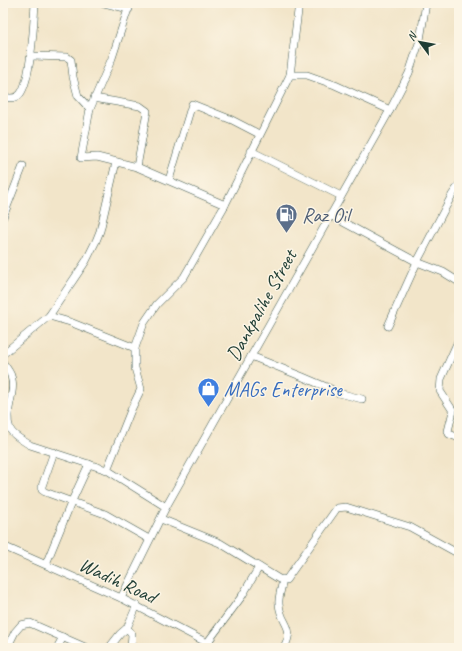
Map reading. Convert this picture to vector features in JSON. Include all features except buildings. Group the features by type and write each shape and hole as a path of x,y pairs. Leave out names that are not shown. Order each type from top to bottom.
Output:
{"street":[{"path":"3,97 18,97 25,84 31,56 35,3"},
{"path":"104,3 130,6 112,58 90,109 82,158 97,157 137,167 225,205"},
{"path":"107,470 141,389 135,368 135,348 144,323 157,304 184,277 225,205 259,134 290,75 299,3"},
{"name":"Dankpalihe Street","path":"121,598 166,507 390,110 409,73 420,40 426,3"},
{"path":"31,56 70,58 78,96 90,109"},
{"path":"290,75 307,75 390,110"},
{"path":"94,98 140,106 147,111 137,167"},
{"path":"169,180 192,104 232,120 259,134"},
{"path":"251,151 341,196"},
{"path":"3,354 49,316 86,261 96,241 104,216 116,162"},
{"path":"3,217 23,166"},
{"path":"388,326 417,262 452,195 459,185"},
{"path":"330,215 417,262 443,272 459,282"},
{"path":"49,316 70,322 135,348"},
{"path":"459,339 441,379 440,391 453,411 448,431 449,434 459,438"},
{"path":"251,356 335,392 362,399"},
{"path":"3,363 12,376 12,391 8,413 10,430 18,438 30,445 107,470 166,507"},
{"path":"54,452 42,486 42,490 49,495 105,514 149,539"},
{"path":"46,564 89,464"},
{"path":"160,519 220,543 279,579 286,580 337,508 346,507 410,527 459,554"},
{"name":"Wadih Road","path":"3,546 137,605 217,648"},
{"path":"207,643 242,596 259,567"},
{"path":"283,579 278,603 282,617 290,631 289,639 284,648"},
{"path":"109,648 127,628 137,605"},
{"path":"7,648 15,632 21,625 30,623 87,648"},
{"path":"127,628 132,634 131,648"},
{"path":"57,648 62,637"}],"place":[{"name":"Raz Oil","path":"287,234"},
{"name":"MAGs Enterprise","path":"208,408"}]}
